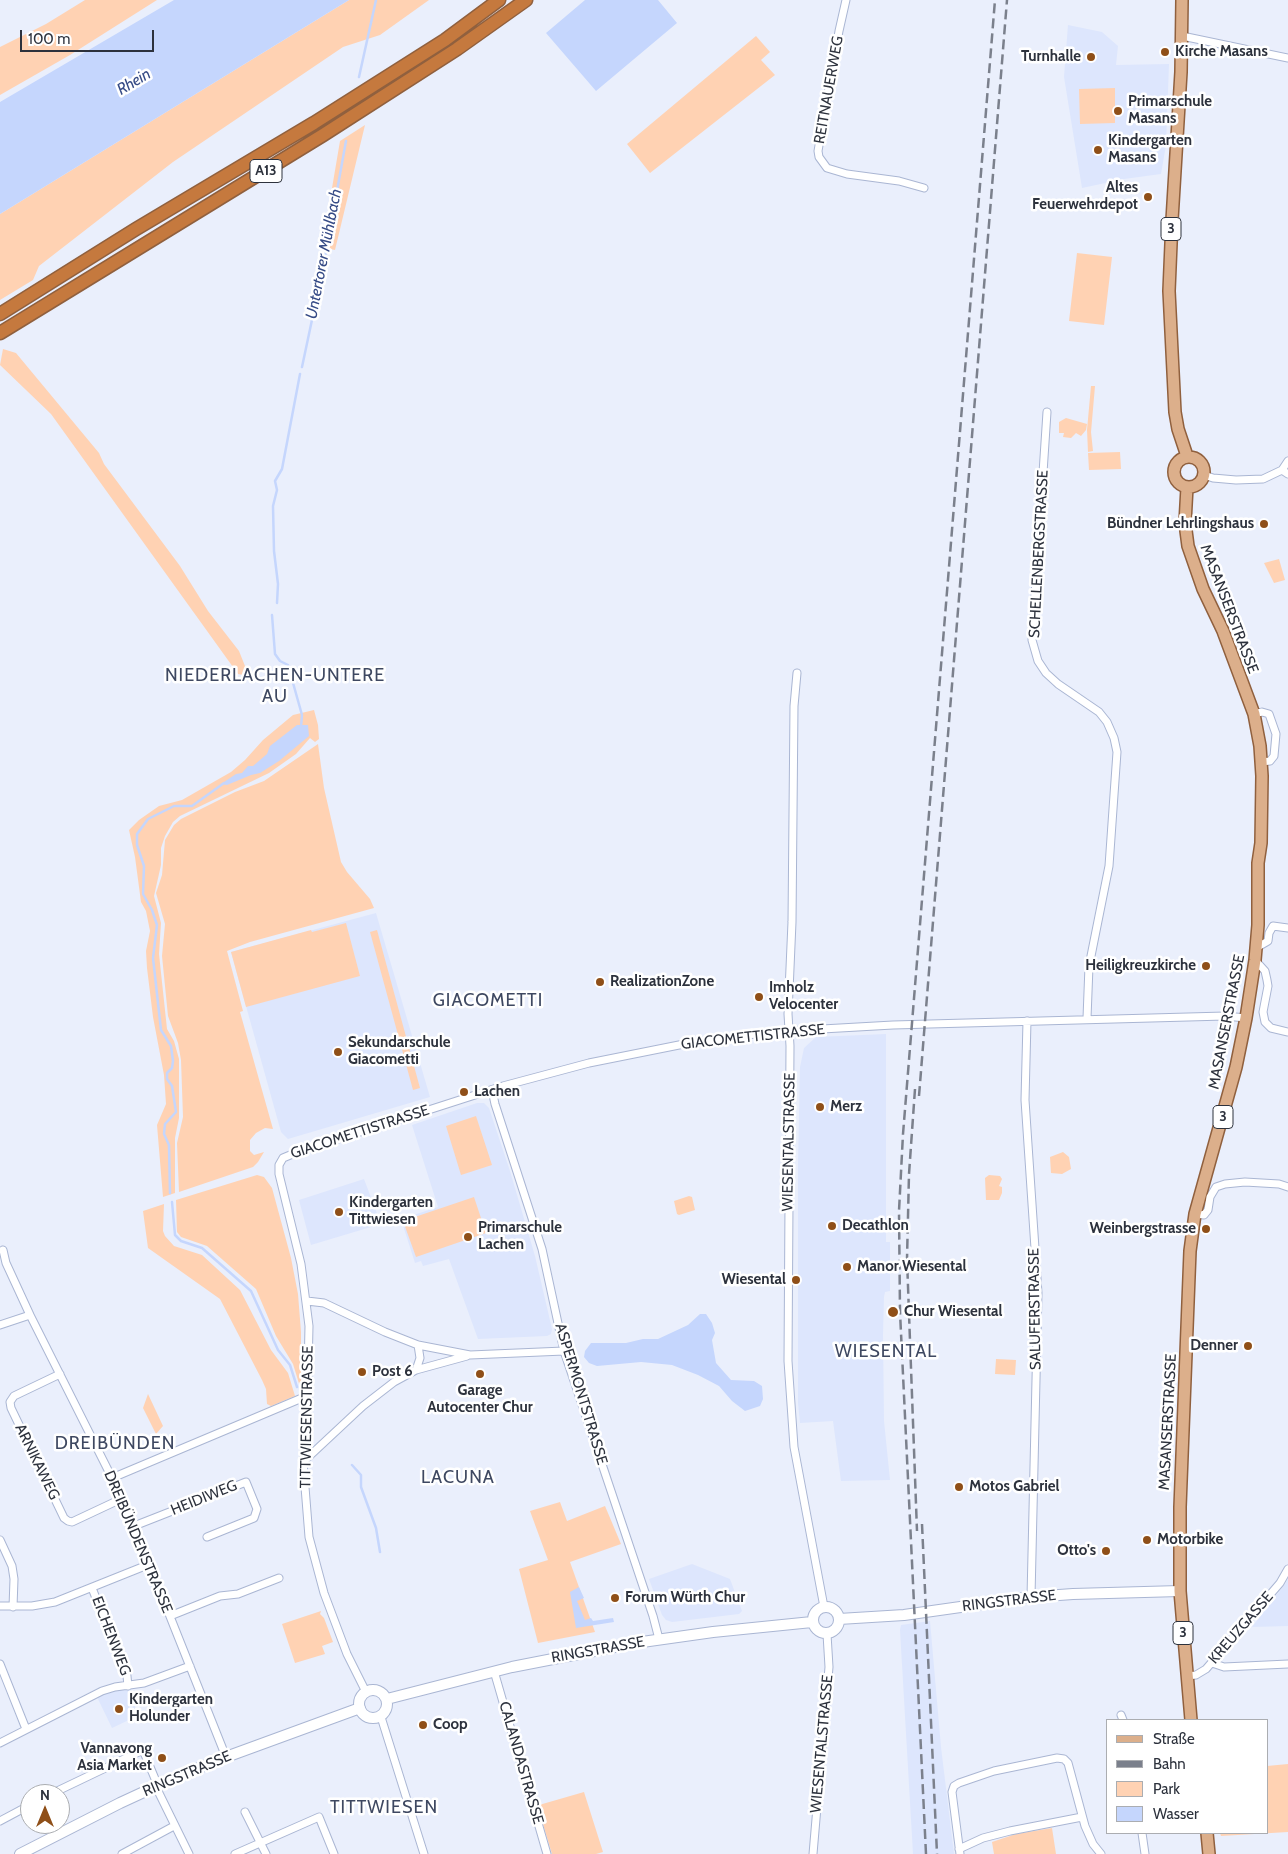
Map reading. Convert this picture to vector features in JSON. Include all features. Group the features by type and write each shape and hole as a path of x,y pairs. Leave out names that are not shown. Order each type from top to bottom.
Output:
{"highway":[{"name":"A13","path":"0,314 136,229 314,123 445,40 499,0"},
{"name":"A13","path":"0,333 145,246 340,124 457,49 526,0"}],"main road":[{"name":"3","path":"1182,0 1182,36 1169,291 1175,412 1178,429 1187,456"},
{"path":"1192,456 1201,461 1205,470 1204,475 1200,483 1187,487 1178,483 1174,476 1174,469 1178,460 1192,456"},
{"name":"MASANSERSTRASSE","path":"1187,487 1185,517 1188,546 1203,589 1222,631 1254,714 1262,762 1261,843 1258,863 1256,954 1246,1018 1232,1084 1195,1214 1189,1266 1180,1478 1180,1591 1191,1719"},
{"name":"RINGSTRASSE","path":"839,1619 904,1614 1031,1597 1180,1591"},
{"path":"824,1607 836,1612 839,1619 836,1629 827,1634 817,1631 812,1622 815,1612 824,1607"},
{"name":"RINGSTRASSE","path":"387,1699 494,1671 566,1655 659,1639 812,1622"},
{"path":"376,1690 387,1699 387,1709 376,1719 366,1716 360,1708 360,1699 366,1692 376,1690"},
{"name":"RINGSTRASSE","path":"20,1854 120,1803 226,1756 360,1708"},
{"path":"1207,1834 1209,1854"}],"street":[{"name":"REITNAUERWEG","path":"846,0 818,150 819,157 827,168 833,170 847,174 899,181 924,188"},
{"path":"1182,36 1288,58"},
{"name":"SCHELLENBERGSTRASSE","path":"1047,412 1032,640 1038,661 1046,673 1058,684 1098,712 1107,722 1114,738 1117,752 1109,866 1089,966 1087,1018"},
{"path":"1204,475 1213,478 1256,480 1285,472 1288,461"},
{"name":"WIESENTALSTRASSE","path":"797,674 794,706 789,1031 788,1361 791,1412 798,1474 824,1607"},
{"path":"1254,714 1262,712 1268,714 1276,734 1274,756 1270,761 1262,762"},
{"path":"1288,928 1273,926 1268,934 1268,941 1256,954 1265,971 1268,986 1263,1012 1265,1022 1271,1028 1288,1032"},
{"name":"GIACOMETTISTRASSE","path":"279,1165 288,1155 492,1090 628,1054 684,1044 789,1031 894,1025 1087,1018 1224,1016 1246,1018"},
{"name":"SALUFERSTRASSE","path":"1027,1021 1025,1100 1038,1320 1031,1597"},
{"name":"ASPERMONTSTRASSE","path":"492,1090 542,1249 564,1351 653,1616 659,1639"},
{"name":"TITTWIESENSTRASSE","path":"279,1165 282,1188 301,1264 307,1301 309,1326 308,1398 303,1462 309,1536 324,1593 347,1654 366,1692"},
{"path":"1195,1214 1204,1215 1208,1210 1210,1197 1216,1187 1225,1184 1245,1182 1279,1184 1288,1187"},
{"name":"DREIBÜNDENSTRASSE","path":"3,1250 6,1263 30,1315 134,1526 226,1756"},
{"path":"307,1301 324,1303 385,1332 418,1345 470,1355"},
{"path":"0,1325 30,1315"},
{"path":"416,1370 420,1358 418,1345"},
{"path":"303,1462 362,1406 394,1382 416,1370 470,1355 564,1351"},
{"name":"ARNIKAWEG","path":"60,1374 14,1396 10,1402 11,1408 64,1518 72,1522 121,1499"},
{"path":"112,1478 302,1398 308,1398"},
{"name":"HEIDIWEG","path":"134,1526 246,1482 258,1509 254,1518 207,1537"},
{"path":"0,1540 12,1566 14,1580 13,1607"},
{"path":"0,1606 32,1606 55,1602 150,1564"},
{"name":"KREUZGASSE","path":"1187,1676 1199,1674 1212,1663 1280,1583 1288,1569"},
{"path":"170,1616 220,1596 238,1594 279,1578"},
{"name":"EICHENWEG","path":"92,1588 127,1676 128,1686"},
{"name":"WIESENTALSTRASSE","path":"813,1854 828,1675 827,1634"},
{"path":"1212,1663 1224,1667 1288,1664"},
{"path":"0,1664 26,1729"},
{"path":"0,1742 102,1691 144,1683 190,1666"},
{"name":"CALANDASTRASSE","path":"494,1671 547,1854"},
{"path":"380,1717 424,1854"},
{"path":"70,1785 143,1750 174,1826 189,1854"},
{"path":"1082,1817 982,1838 960,1851 952,1792 954,1786 959,1783 994,1771 1057,1758 1064,1759 1068,1763 1088,1834 1101,1854"},
{"path":"0,1821 20,1810"},
{"path":"245,1812 266,1854"},
{"path":"235,1854 318,1817 334,1854"},
{"path":"122,1854 174,1826"},
{"path":"1142,1834 1145,1854"}],"shaded area":[{"name":"Primarschule Masans","path":"1068,25 1102,32 1118,46 1116,65 1169,64 1166,145 1161,174 1124,179 1082,188 1064,77"},
{"name":"Sekundarschule Giacometti","path":"376,913 430,1097 288,1139 281,1132 231,952"},
{"path":"886,1034 886,1242 890,1242 890,1291 885,1292 884,1297 883,1335 884,1421 890,1480 841,1481 833,1421 800,1423 798,1403 800,1067 804,1048 816,1037"},
{"name":"Primarschule Lachen","path":"477,1103 484,1103 489,1108 510,1171 535,1256 552,1329 551,1334 547,1336 478,1339 449,1259 423,1266 421,1261 415,1263 401,1219 438,1207 412,1125"},
{"name":"Kindergarten Tittwiesen","path":"364,1179 381,1224 311,1245 299,1200"},
{"path":"692,1564 730,1579 742,1611 739,1614 672,1622 666,1620 662,1615 649,1579"},
{"path":"1288,1579 1288,1626 1252,1627 1285,1584"},
{"path":"930,1621 941,1747 954,1854 913,1854 900,1630 901,1625"},
{"name":"Kindergarten Holunder","path":"131,1688 135,1703 135,1715 131,1719 112,1728 97,1697 113,1691"}],"green space":[{"path":"85,0 157,0 70,55 0,95 0,47 46,24"},
{"path":"349,0 429,0 380,35 343,47 173,162 39,266 33,280 0,300 0,214"},
{"path":"756,36 770,52 761,60 775,75 650,173 627,144"},
{"path":"1115,88 1115,123 1080,124 1079,89"},
{"path":"365,125 335,250 322,247 340,141"},
{"path":"1077,253 1112,257 1104,325 1069,321"},
{"path":"3,349 16,353 99,453 104,464 180,566 208,611 239,651 249,676 238,674 51,414 0,365"},
{"path":"1091,386 1095,386 1091,432 1093,451 1088,452 1087,430"},
{"path":"1066,418 1087,424 1086,430 1081,436 1076,433 1071,438 1063,437 1064,433 1059,433 1059,422"},
{"path":"1120,452 1121,469 1089,470 1088,453"},
{"path":"1279,559 1285,580 1274,583 1264,563"},
{"path":"314,710 319,739 315,742 310,738 296,754 269,773 180,816 173,822 161,848 161,865 154,896 161,923 159,954 167,1029 174,1041 179,1059 179,1118 175,1138 175,1193 163,1197 157,1125 166,1104 164,1075 153,1017 147,968 146,951 150,931 146,911 141,902 129,830 139,820 159,806 182,800 231,772 263,740 293,715"},
{"path":"318,744 324,788 341,862 370,899 374,908 250,942 227,951 243,1011 240,1012 273,1129 265,1128 256,1133 250,1140 250,1151 254,1155 264,1152 253,1167 179,1192 177,1143 183,1117 181,1060 178,1043 168,1016 162,956 165,924 156,893 162,875 165,840 174,825 181,819 235,792 264,781"},
{"path":"346,923 360,976 246,1007 231,952 311,930 312,932"},
{"path":"377,930 420,1088 413,1090 370,932"},
{"path":"476,1116 492,1165 461,1175 446,1126"},
{"path":"1063,1152 1069,1157 1071,1169 1062,1174 1051,1173 1050,1157"},
{"path":"257,1175 264,1177 272,1188 291,1258 298,1294 301,1332 301,1390 293,1364 276,1336 256,1289 207,1246 181,1237 177,1232 176,1200"},
{"path":"989,1175 1000,1176 1002,1179 999,1186 1002,1187 1002,1193 999,1200 986,1200 985,1178"},
{"path":"689,1196 692,1197 695,1210 677,1214 674,1201"},
{"path":"474,1197 486,1233 416,1257 403,1221"},
{"path":"164,1204 163,1231 165,1236 174,1246 202,1255 240,1290 271,1350 288,1373 295,1396 271,1406 267,1404 266,1389 262,1380 220,1299 148,1248 143,1211"},
{"path":"996,1359 1016,1360 1015,1375 995,1374"},
{"path":"148,1394 163,1426 156,1434 143,1408"},
{"path":"560,1502 567,1521 605,1506 621,1544 570,1562 595,1632 538,1643 519,1569 548,1560 530,1511"},
{"path":"321,1611 320,1614 324,1618 333,1642 322,1646 325,1654 295,1663 282,1624"},
{"path":"1288,1764 1288,1832 1268,1833 1268,1766"},
{"path":"584,1792 603,1852 596,1854 552,1854 539,1805"},
{"path":"1052,1828 1056,1854 994,1854 992,1842 1016,1834"},
{"path":"1220,1834 1254,1834 1221,1836"}],"water":[{"name":"Rhein","path":"174,0 349,0 0,214 0,102"},
{"path":"585,0 658,0 677,23 596,91 546,33"},
{"path":"297,725 308,725 309,736 279,761 260,773 227,785 221,784 236,774 242,773 248,766 253,766 267,754 270,746"},
{"path":"700,1314 706,1314 712,1323 715,1333 712,1340 716,1363 731,1380 754,1381 762,1386 763,1399 760,1406 745,1411 732,1401 719,1386 672,1365 641,1362 597,1366 589,1363 584,1357 585,1351 591,1343 626,1343 643,1339 658,1339 688,1325"},
{"path":"579,1587 584,1598 577,1601 585,1620 591,1618 593,1621 613,1618 614,1622 576,1628 570,1592"}],"waterway":[{"name":"Untertorer Mühlbach","path":"359,77 376,0"},
{"name":"Untertorer Mühlbach","path":"302,367 323,268 346,141"},
{"name":"Untertorer Mühlbach","path":"277,603 278,584 274,551 273,506 277,490 275,481 282,469 300,374"},
{"name":"Untertorer Mühlbach","path":"272,615 275,654 280,661 288,665 302,715 301,727"},
{"name":"Untertorer Mühlbach","path":"170,1193 169,1145 164,1134 165,1124 176,1112 172,1086 167,1079 167,1073 172,1068 173,1061 171,1046 161,1030 153,958 157,925 152,910 143,894 144,866 137,845 137,834 148,819 174,806 192,806 224,783"},
{"name":"Untertorer Mühlbach","path":"172,1202 175,1235 181,1241 202,1248 251,1291 278,1350 290,1365 297,1387"},
{"name":"Untertorer Mühlbach","path":"352,1465 361,1475 361,1487 376,1528 380,1552"}],"railway":[{"path":"926,1854 900,1312 899,1211 903,1134 995,0"},
{"path":"919,1096 1007,0"},
{"path":"915,1089 909,1174 907,1259 917,1531"},
{"path":"922,1524 937,1854"}],"place":[{"name":"Kirche Masans","path":"1165,52"},
{"name":"Turnhalle","path":"1091,57"},
{"name":"Primarschule Masans","path":"1118,111"},
{"name":"Kindergarten Masans","path":"1098,150"},
{"name":"Altes Feuerwehrdepot","path":"1148,197"},
{"name":"Bündner Lehrlingshaus","path":"1264,524"},
{"name":"Heiligkreuzkirche","path":"1206,966"},
{"name":"RealizationZone","path":"600,982"},
{"name":"Imholz Velocenter","path":"759,997"},
{"name":"Sekundarschule Giacometti","path":"338,1052"},
{"name":"Lachen","path":"464,1092"},
{"name":"Merz","path":"820,1107"},
{"name":"Kindergarten Tittwiesen","path":"339,1212"},
{"name":"Decathlon","path":"832,1226"},
{"name":"Weinbergstrasse","path":"1206,1229"},
{"name":"Primarschule Lachen","path":"468,1237"},
{"name":"Manor Wiesental","path":"847,1267"},
{"name":"Wiesental","path":"796,1280"},
{"name":"Chur Wiesental","path":"893,1312"},
{"name":"Denner","path":"1248,1346"},
{"name":"Post 6","path":"362,1372"},
{"name":"Garage Autocenter Chur","path":"480,1374"},
{"name":"Motos Gabriel","path":"959,1487"},
{"name":"Motorbike","path":"1147,1540"},
{"name":"Otto's","path":"1106,1551"},
{"name":"Forum Würth Chur","path":"615,1598"},
{"name":"Kindergarten Holunder","path":"119,1709"},
{"name":"Coop","path":"423,1725"},
{"name":"Vannavong Asia Market","path":"162,1758"}],"district":[{"name":"NIEDERLACHEN-UNTERE AU","path":"275,686"},
{"name":"GIACOMETTI","path":"488,1001"},
{"name":"WIESENTAL","path":"886,1352"},
{"name":"DREIBÜNDEN","path":"115,1444"},
{"name":"LACUNA","path":"458,1478"},
{"name":"TITTWIESEN","path":"384,1808"}]}
